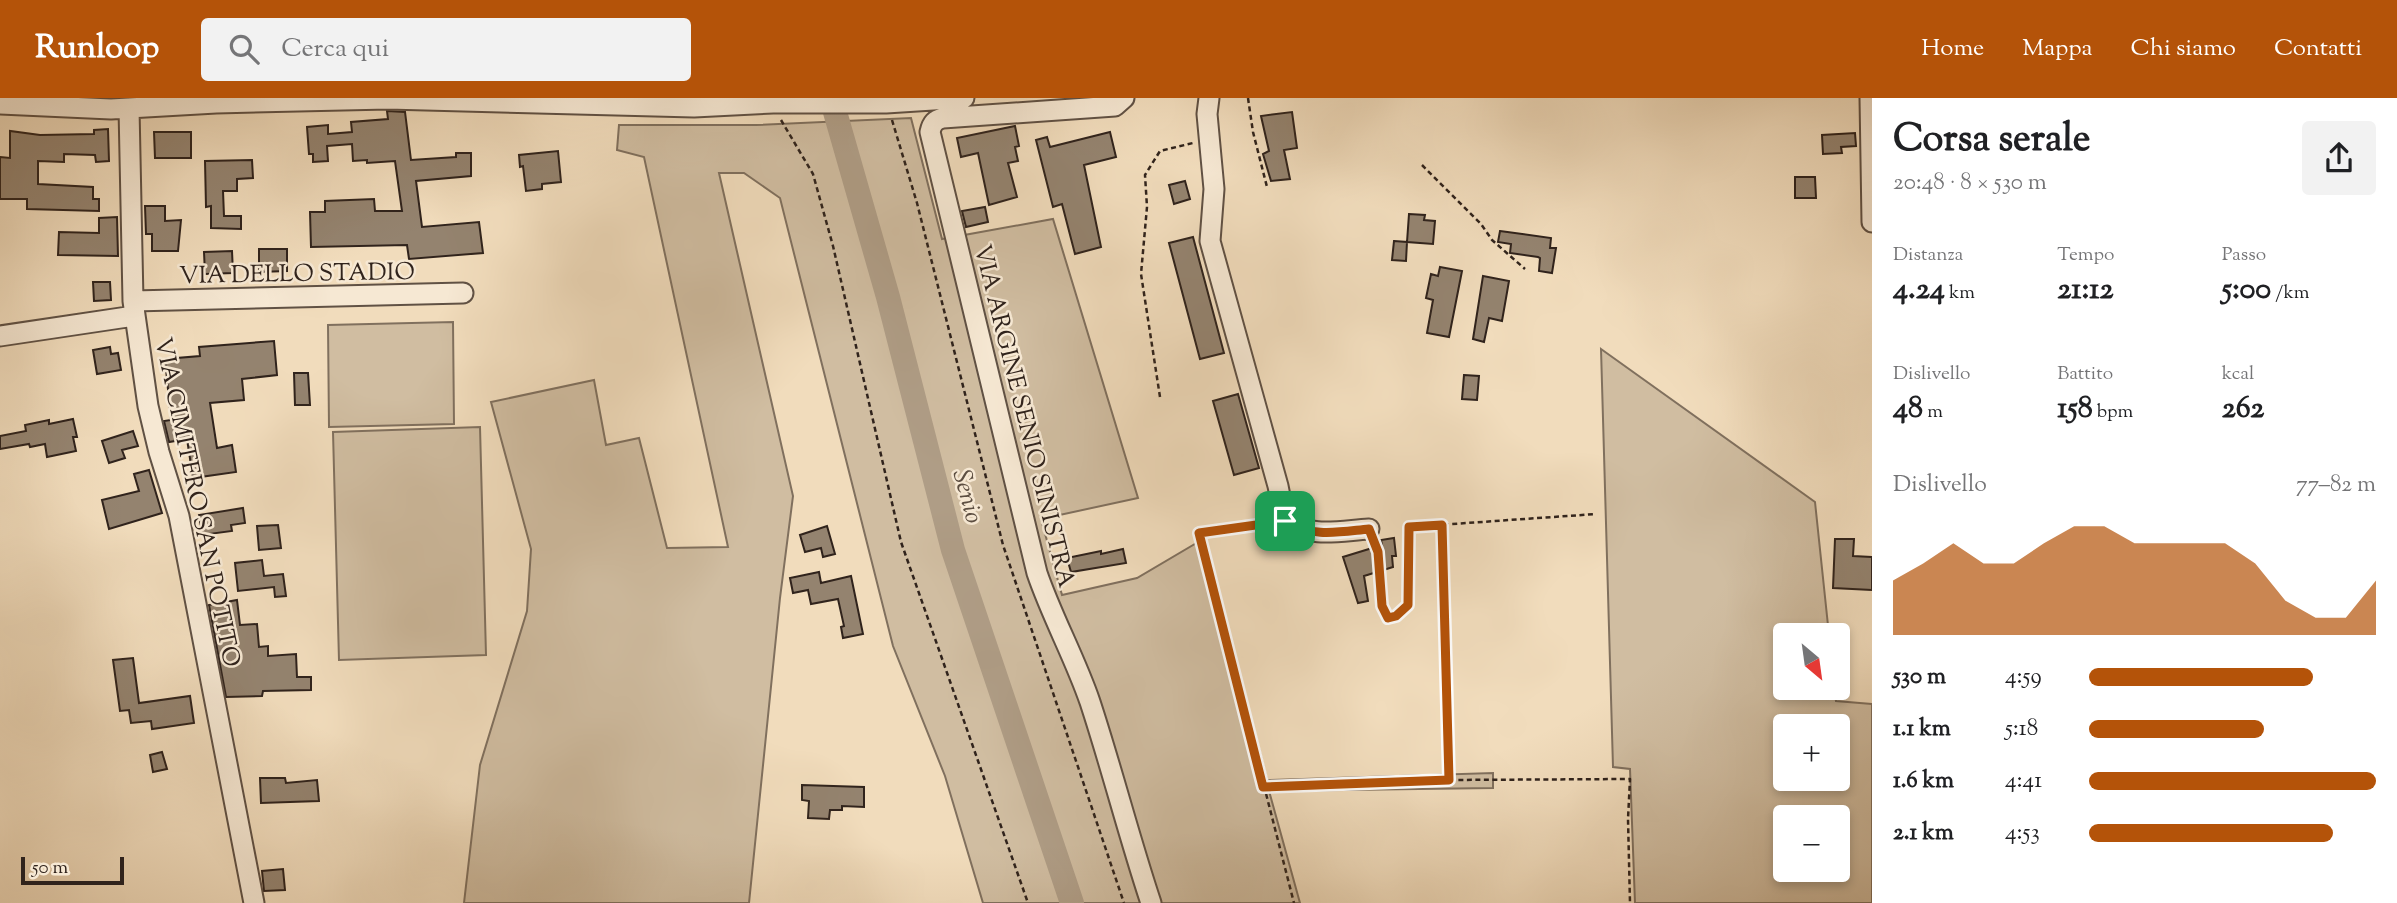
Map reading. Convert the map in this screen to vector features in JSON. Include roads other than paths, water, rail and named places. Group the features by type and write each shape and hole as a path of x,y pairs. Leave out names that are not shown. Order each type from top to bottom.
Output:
{"street":[{"path":"0,104 129,108 216,101 388,99 694,107 773,103 886,103 964,98"},
{"name":"VIA ARGINE SENIO SINISTRA","path":"1124,98 1115,106 943,118 936,120 930,132 1037,573 1046,602 1078,670 1090,704 1151,903"},
{"path":"1209,98 1207,114 1214,189 1210,241 1278,486 1285,521 1303,531 1320,533 1369,529"},
{"path":"1870,98 1872,222"},
{"name":"VIA CIMITERO SAN POTITO","path":"129,108 134,309 148,405 179,516 254,903"},
{"name":"VIA DELLO STADIO","path":"0,336 134,309 463,293"}],"waterway":[{"name":"Senio","path":"831,98 888,297 953,550 1072,903"}]}
